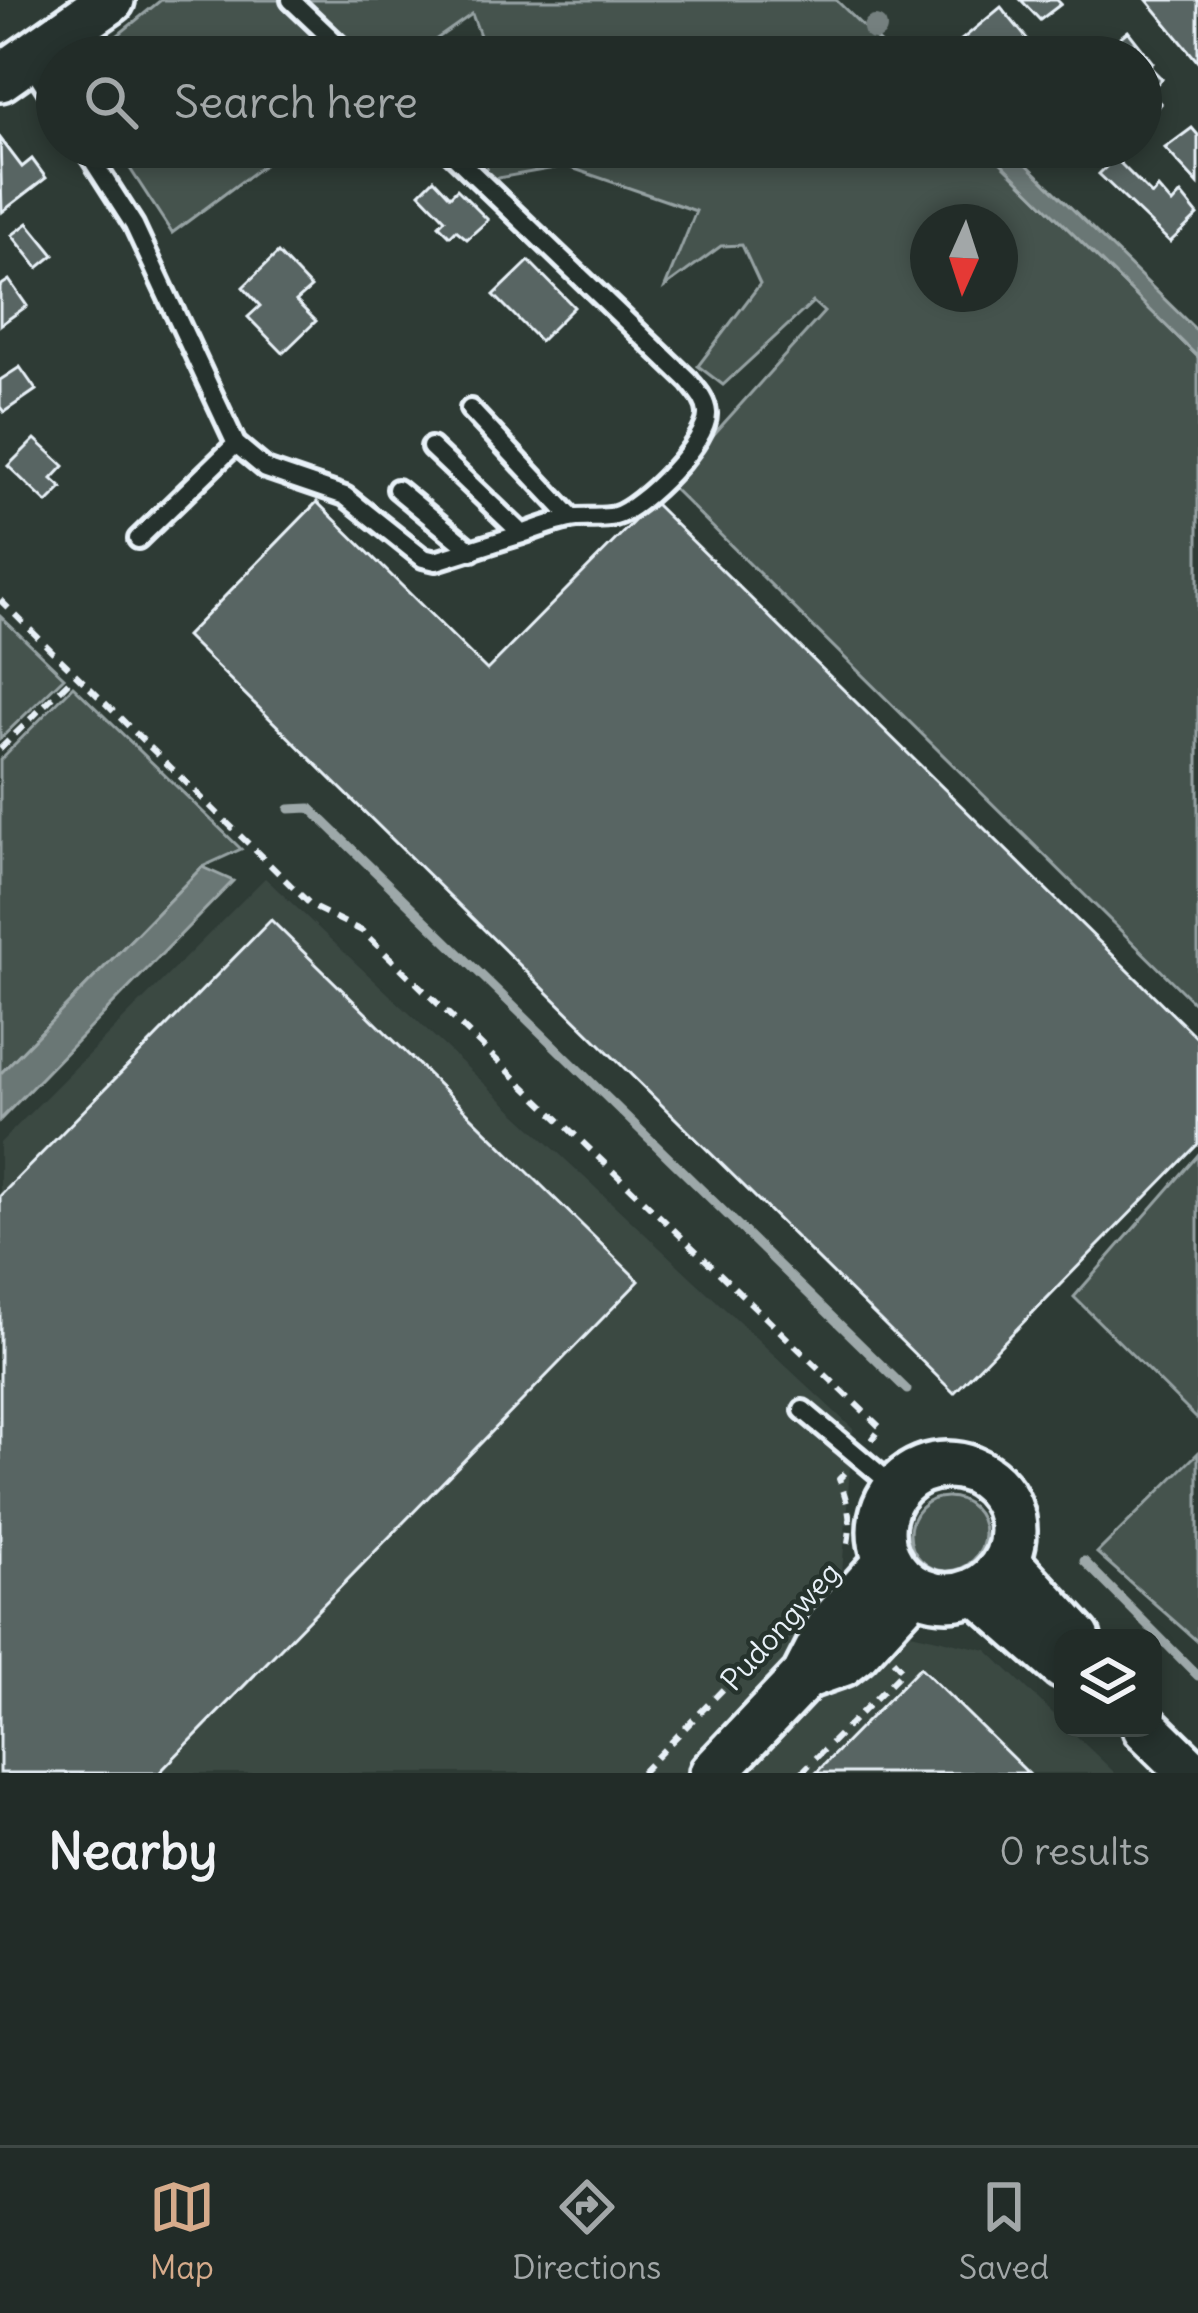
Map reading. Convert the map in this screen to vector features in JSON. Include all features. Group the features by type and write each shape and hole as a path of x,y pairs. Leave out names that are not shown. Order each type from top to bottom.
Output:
{"street":[{"path":"60,36 111,0"},
{"path":"954,1465 992,1482 1012,1519 1012,1541 991,1576 955,1596 934,1596 901,1575 881,1523 896,1488 932,1466 954,1465"},
{"name":"Pudongweg","path":"713,1773 805,1676 831,1625 901,1575"},
{"path":"991,1576 1065,1629"},
{"path":"991,1576 1054,1655"},
{"path":"1155,1737 1192,1773"}],"lane":[{"path":"291,0 329,36"},
{"path":"97,168 134,225 236,444 266,469 344,496 423,558 436,561 572,518 617,516 650,495 706,428 703,398 689,380 467,168"},
{"path":"470,409 572,518"},
{"path":"139,539 236,444"},
{"path":"431,447 522,534"},
{"path":"397,489 472,550"},
{"path":"803,1410 896,1488"}],"path":[{"path":"0,600 314,907 362,931 881,1428 859,1459"},
{"path":"0,749 75,675"},
{"name":"Pudongweg","path":"842,1564 851,1535 848,1500 839,1478 859,1459"},
{"name":"Pudongweg","path":"640,1773 790,1621"}],"shaded area":[{"path":"161,0 836,0 873,36 480,36 472,14 441,36 117,36"},
{"path":"130,168 260,168 172,233"},
{"path":"486,168 555,168 481,181"},
{"path":"572,168 1006,168 1198,357 1198,1007 669,484 824,312 813,302 723,385 698,366 760,284 742,245 721,246 665,287 696,211"},
{"path":"1006,168 1030,168 1198,332 1198,357"},
{"path":"0,616 64,677 0,739"},
{"path":"73,686 241,849 202,867 0,1074 0,760"},
{"path":"202,867 233,881 0,1120 0,1074"},
{"path":"265,878 853,1429 842,1574 897,1630 987,1650 1054,1714 1054,1737 1077,1737 1115,1773 0,1773 0,1143"},
{"path":"1198,1155 1198,1420 1074,1297"},
{"path":"1198,1453 1198,1642 1097,1553"},
{"path":"947,1497 973,1508 984,1534 973,1560 947,1571 921,1560 910,1534 921,1508"}],"building":[{"path":"1021,0 1057,0 1061,4 1040,20"},
{"path":"1147,0 1198,0 1198,62"},
{"path":"1001,7 1025,36 966,36"},
{"path":"1192,128 1198,135 1198,184 1165,148"},
{"path":"0,138 22,167 32,159 46,178 2,212"},
{"path":"1105,168 1125,168 1152,195 1158,188 1172,204 1181,194 1198,215 1170,242 1099,174"},
{"path":"434,179 450,196 457,189 488,220 467,239 456,230 450,236 439,225 445,219 420,193"},
{"path":"28,223 54,255 38,268 12,235"},
{"path":"278,253 311,288 296,301 316,321 283,353 248,317 260,306 243,287"},
{"path":"529,261 574,307 540,341 494,295"},
{"path":"9,280 27,306 0,325 0,286"},
{"path":"20,367 36,390 4,412 0,380"},
{"path":"35,439 64,466 52,479 62,488 47,503 8,466"},
{"path":"317,502 487,670 653,502 1198,1039 1198,1144 954,1393 186,636"},
{"path":"271,920 639,1281 159,1773 0,1773 0,1196"},
{"path":"920,1667 1028,1773 816,1773"}],"waterway":[{"path":"289,809 310,808 907,1390"},
{"path":"1084,1561 1198,1676"}]}
